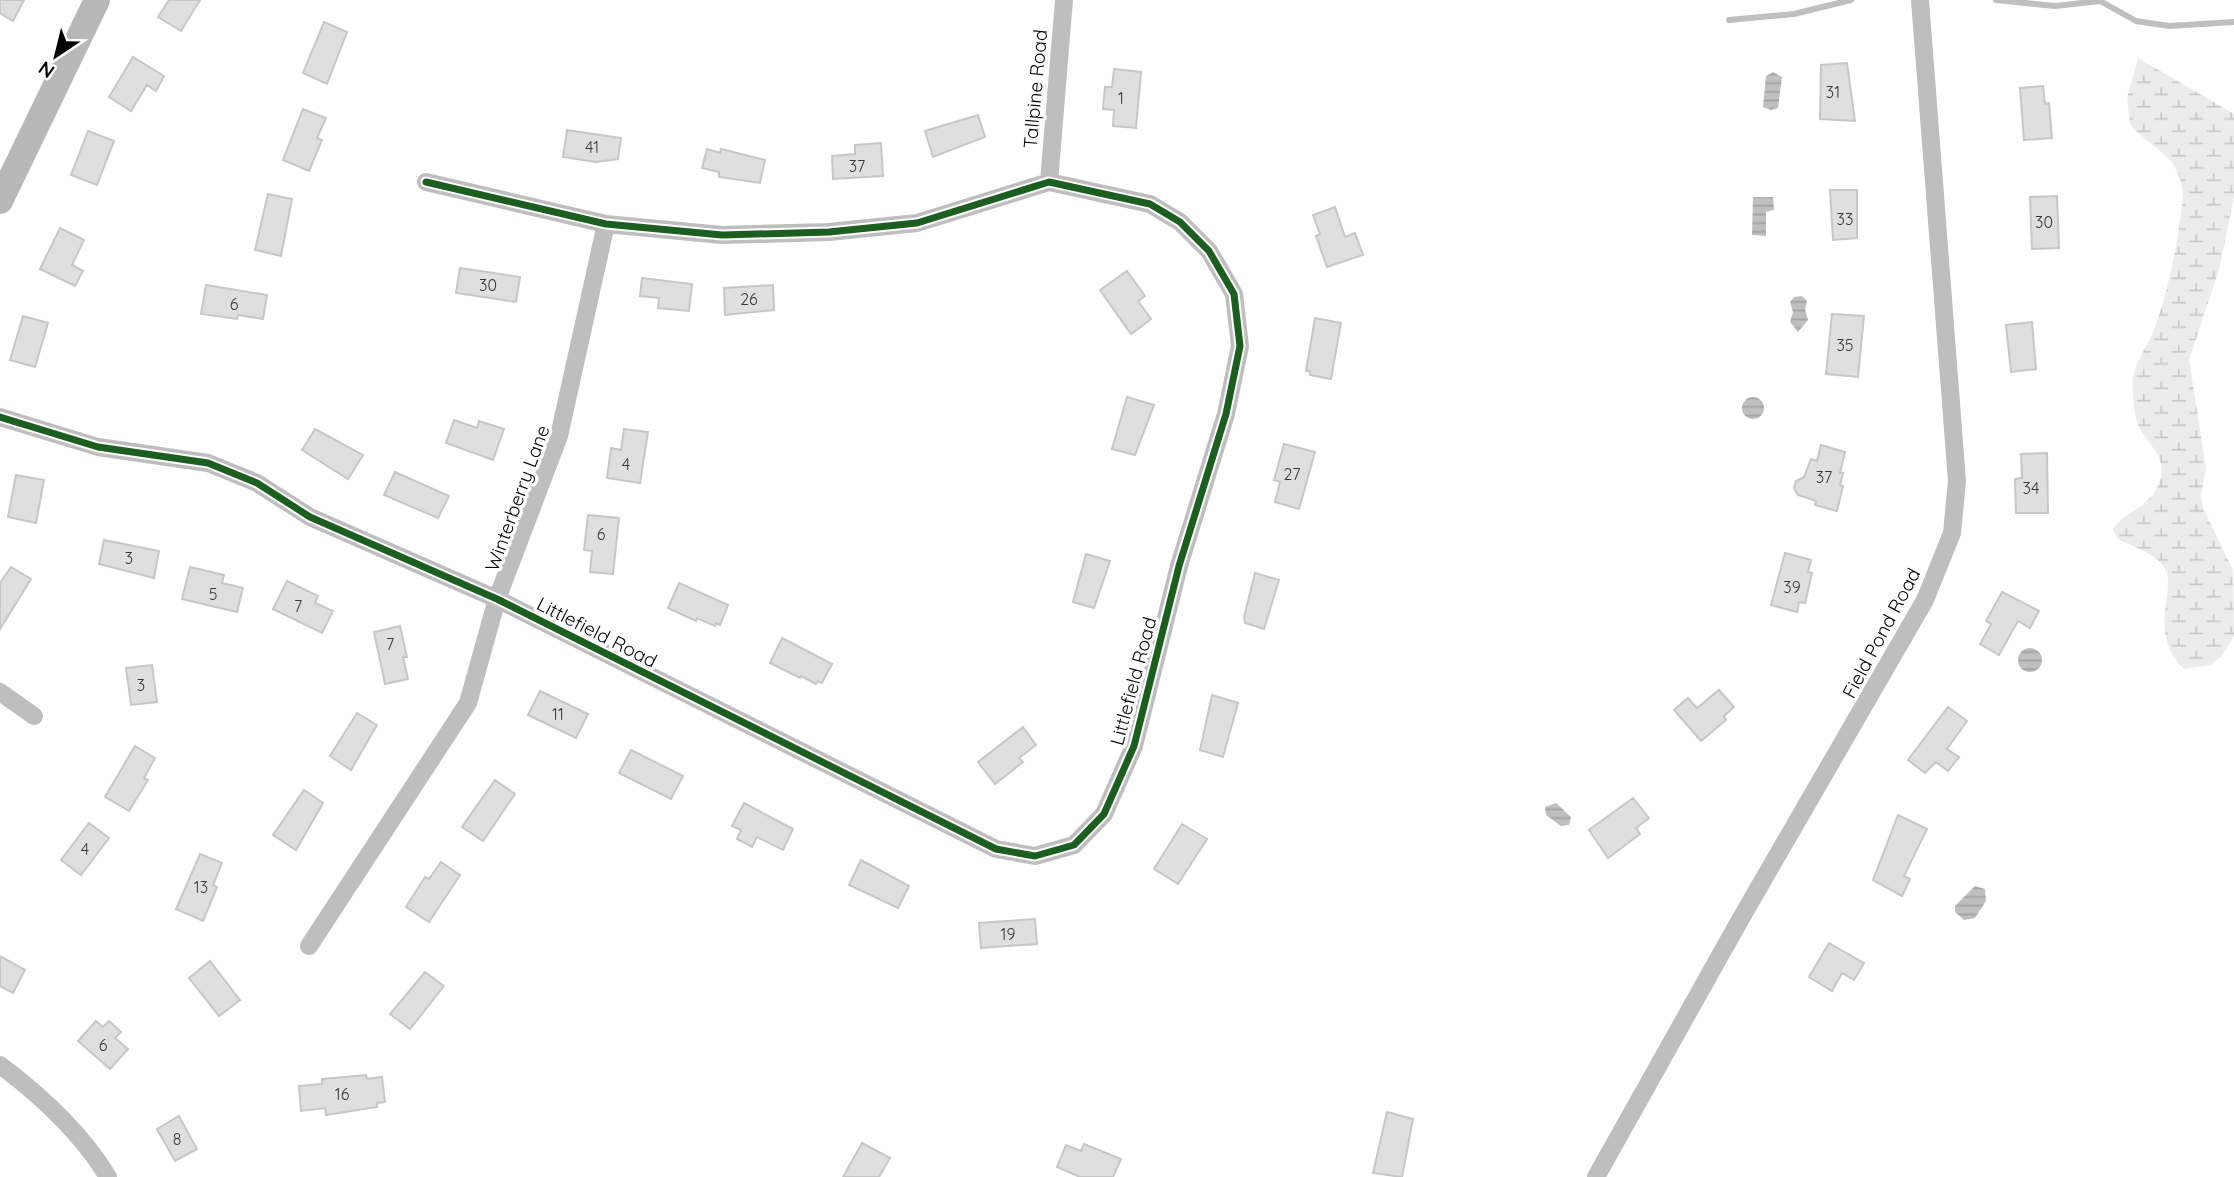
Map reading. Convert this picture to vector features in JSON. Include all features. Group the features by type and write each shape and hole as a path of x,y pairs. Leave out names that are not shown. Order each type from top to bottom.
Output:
{"street":[{"path":"0,201 97,0"},
{"name":"Tallpine Road","path":"1049,182 1064,0"},
{"name":"Field Pond Road","path":"1596,1177 1740,920 1926,600 1952,533 1957,481 1920,0"},
{"name":"Littlefield Road","path":"0,417 97,447 208,463 257,483 310,517 497,599 996,849 1035,856 1074,845 1104,814 1134,746 1179,566 1226,414 1240,346 1234,294 1209,251 1180,222 1150,204 1049,182 917,223 829,232 722,235 606,224 426,183"},
{"name":"Winterberry Lane","path":"309,946 468,703 497,599 559,436 606,224"},
{"path":"0,692 34,716"},
{"path":"0,1065 45,1103 87,1147 108,1177"}],"green space":[{"path":"2138,58 2234,114 2234,197 2219,270 2189,360 2206,468 2201,495 2203,508 2233,570 2234,636 2221,657 2211,665 2184,669 2173,654 2164,625 2168,576 2164,567 2149,554 2117,539 2113,528 2146,502 2160,480 2160,461 2136,418 2133,381 2165,295 2176,247 2183,197 2181,183 2172,162 2130,124 2127,98"}],"shaded area":[{"path":"1773,72 1782,77 1778,108 1771,110 1763,107 1766,76"},
{"path":"1753,197 1773,197 1774,210 1766,212 1766,236 1752,235"},
{"path":"1802,296 1807,301 1805,309 1808,320 1798,332 1790,322 1793,312 1790,302 1794,297"},
{"path":"1753,397 1761,400 1764,408 1761,416 1753,419 1745,416 1742,408 1745,400"},
{"path":"2030,648 2038,652 2042,660 2038,668 2030,672 2022,668 2018,660 2022,652"},
{"path":"1556,803 1571,817 1569,825 1561,826 1546,815 1545,807"},
{"path":"1975,886 1985,889 1986,901 1975,918 1964,920 1955,912 1955,906"}],"building":[{"path":"0,0 24,0 13,21 0,13"},
{"path":"169,0 200,0 181,31 158,17"},
{"path":"324,22 347,32 327,84 303,73"},
{"path":"133,57 164,76 156,91 147,85 131,111 109,97"},
{"path":"1847,63 1855,121 1820,119 1821,65"},
{"path":"1114,69 1141,72 1136,128 1113,126 1114,110 1103,109 1105,87 1112,87"},
{"path":"2043,86 2045,104 2049,103 2052,138 2024,140 2020,88"},
{"path":"303,109 326,118 317,138 322,140 309,171 283,160"},
{"path":"978,115 985,137 933,157 925,131"},
{"path":"567,130 621,138 618,159 596,162 563,157"},
{"path":"88,131 114,141 97,185 71,175"},
{"path":"881,143 883,176 833,179 832,156 855,154 855,145"},
{"path":"707,149 720,153 721,149 765,160 760,183 719,177 719,172 702,168"},
{"path":"1830,190 1857,190 1857,238 1833,240"},
{"path":"268,194 292,199 281,256 255,250"},
{"path":"2057,196 2059,248 2032,249 2030,197"},
{"path":"1335,207 1345,237 1355,233 1363,255 1327,267 1316,236 1320,234 1313,215"},
{"path":"60,228 84,240 72,265 83,271 75,286 40,269"},
{"path":"460,268 520,277 516,302 456,293"},
{"path":"1127,271 1145,296 1138,301 1151,319 1131,334 1100,290"},
{"path":"642,278 692,284 689,311 658,308 659,298 640,296"},
{"path":"206,285 267,295 263,319 201,314"},
{"path":"773,285 774,310 725,315 724,288"},
{"path":"1832,314 1864,316 1858,377 1826,374"},
{"path":"23,316 48,323 35,367 10,360"},
{"path":"1315,318 1341,323 1331,379 1310,375 1310,371 1306,371"},
{"path":"2032,322 2036,369 2011,372 2006,325"},
{"path":"1127,397 1154,405 1135,455 1112,449"},
{"path":"454,420 477,428 479,421 504,429 493,460 446,443"},
{"path":"315,429 363,455 348,479 302,450"},
{"path":"624,429 648,432 640,483 607,478 611,448 621,450"},
{"path":"1284,444 1315,452 1299,509 1275,502 1280,482 1274,480"},
{"path":"1821,445 1845,452 1840,473 1843,473 1840,485 1843,486 1837,511 1815,505 1816,501 1798,495 1794,488 1796,481 1804,477 1811,459 1817,461"},
{"path":"2047,453 2048,513 2016,513 2015,479 2022,478 2021,454"},
{"path":"395,472 449,496 438,518 384,495"},
{"path":"16,475 44,480 36,523 8,517"},
{"path":"588,515 619,518 613,574 590,572 592,551 584,550"},
{"path":"104,540 159,551 154,578 99,564"},
{"path":"1785,553 1811,560 1808,572 1812,573 1805,603 1799,602 1797,612 1771,605"},
{"path":"1086,554 1110,561 1094,608 1073,602"},
{"path":"11,567 31,579 0,629 0,583"},
{"path":"190,567 224,575 222,583 243,588 237,612 182,599"},
{"path":"1255,573 1279,580 1264,629 1245,623 1244,617"},
{"path":"287,581 318,596 315,603 333,611 322,633 273,609"},
{"path":"679,583 728,605 720,625 716,623 715,626 697,618 696,621 668,608"},
{"path":"2002,592 2039,611 2030,628 2018,621 1999,655 1980,644 1991,624 1986,621"},
{"path":"400,626 407,657 403,657 408,679 385,684 374,632"},
{"path":"782,638 832,664 822,683 818,681 816,684 801,676 800,678 770,663"},
{"path":"152,665 157,702 131,705 126,668"},
{"path":"1719,690 1734,707 1724,716 1726,720 1701,741 1674,710 1688,698 1697,708"},
{"path":"540,691 588,714 576,738 528,715"},
{"path":"1212,695 1238,703 1223,757 1200,750"},
{"path":"1948,707 1967,721 1947,749 1959,757 1948,771 1936,762 1925,773 1908,760"},
{"path":"357,713 377,725 351,770 330,756"},
{"path":"1023,727 1036,745 1019,758 1023,762 995,784 978,762"},
{"path":"135,746 155,758 144,778 148,780 129,811 105,797"},
{"path":"631,750 683,776 671,799 619,773"},
{"path":"495,780 515,794 483,841 462,827"},
{"path":"304,790 323,803 296,850 273,835"},
{"path":"1633,798 1649,818 1636,828 1640,834 1608,858 1589,830"},
{"path":"744,803 793,829 783,850 757,837 752,847 737,839 741,830 732,826"},
{"path":"1898,815 1927,829 1904,876 1910,879 1902,896 1873,880"},
{"path":"89,823 109,838 81,875 61,860"},
{"path":"1182,824 1207,839 1178,884 1154,869"},
{"path":"200,854 222,863 213,885 217,887 203,921 176,909"},
{"path":"861,860 909,886 898,908 849,885"},
{"path":"441,862 460,875 429,922 406,907 425,877 429,879"},
{"path":"1035,919 1037,944 981,948 979,923"},
{"path":"1829,943 1864,963 1854,980 1842,973 1832,991 1809,977"},
{"path":"0,956 25,970 13,993 0,986"},
{"path":"210,961 240,1000 219,1016 189,978"},
{"path":"425,972 444,986 410,1029 390,1014"},
{"path":"96,1021 103,1027 109,1021 121,1032 115,1038 128,1049 110,1069 78,1041"},
{"path":"366,1075 367,1079 382,1077 385,1102 377,1103 377,1107 326,1115 325,1108 301,1111 299,1086 322,1084 322,1079"},
{"path":"1387,1112 1413,1119 1402,1177 1373,1173"},
{"path":"179,1116 197,1149 175,1161 157,1129"},
{"path":"862,1143 890,1158 879,1177 843,1177"},
{"path":"1084,1144 1121,1159 1113,1177 1080,1177 1057,1167 1066,1145 1081,1151"}],"waterway":[{"path":"1729,20 1794,14 1851,0"},
{"path":"1996,0 2055,6 2100,1 2136,21 2169,26 2234,22"}],"cycle path":[{"path":"0,417 98,447 208,463 257,483 310,517 497,599 996,849 1035,856 1074,845 1104,814 1134,746 1179,566 1226,414 1240,346 1234,294 1209,251 1180,222 1150,204 1049,182 917,223 829,232 722,235 606,224 426,182"}]}
